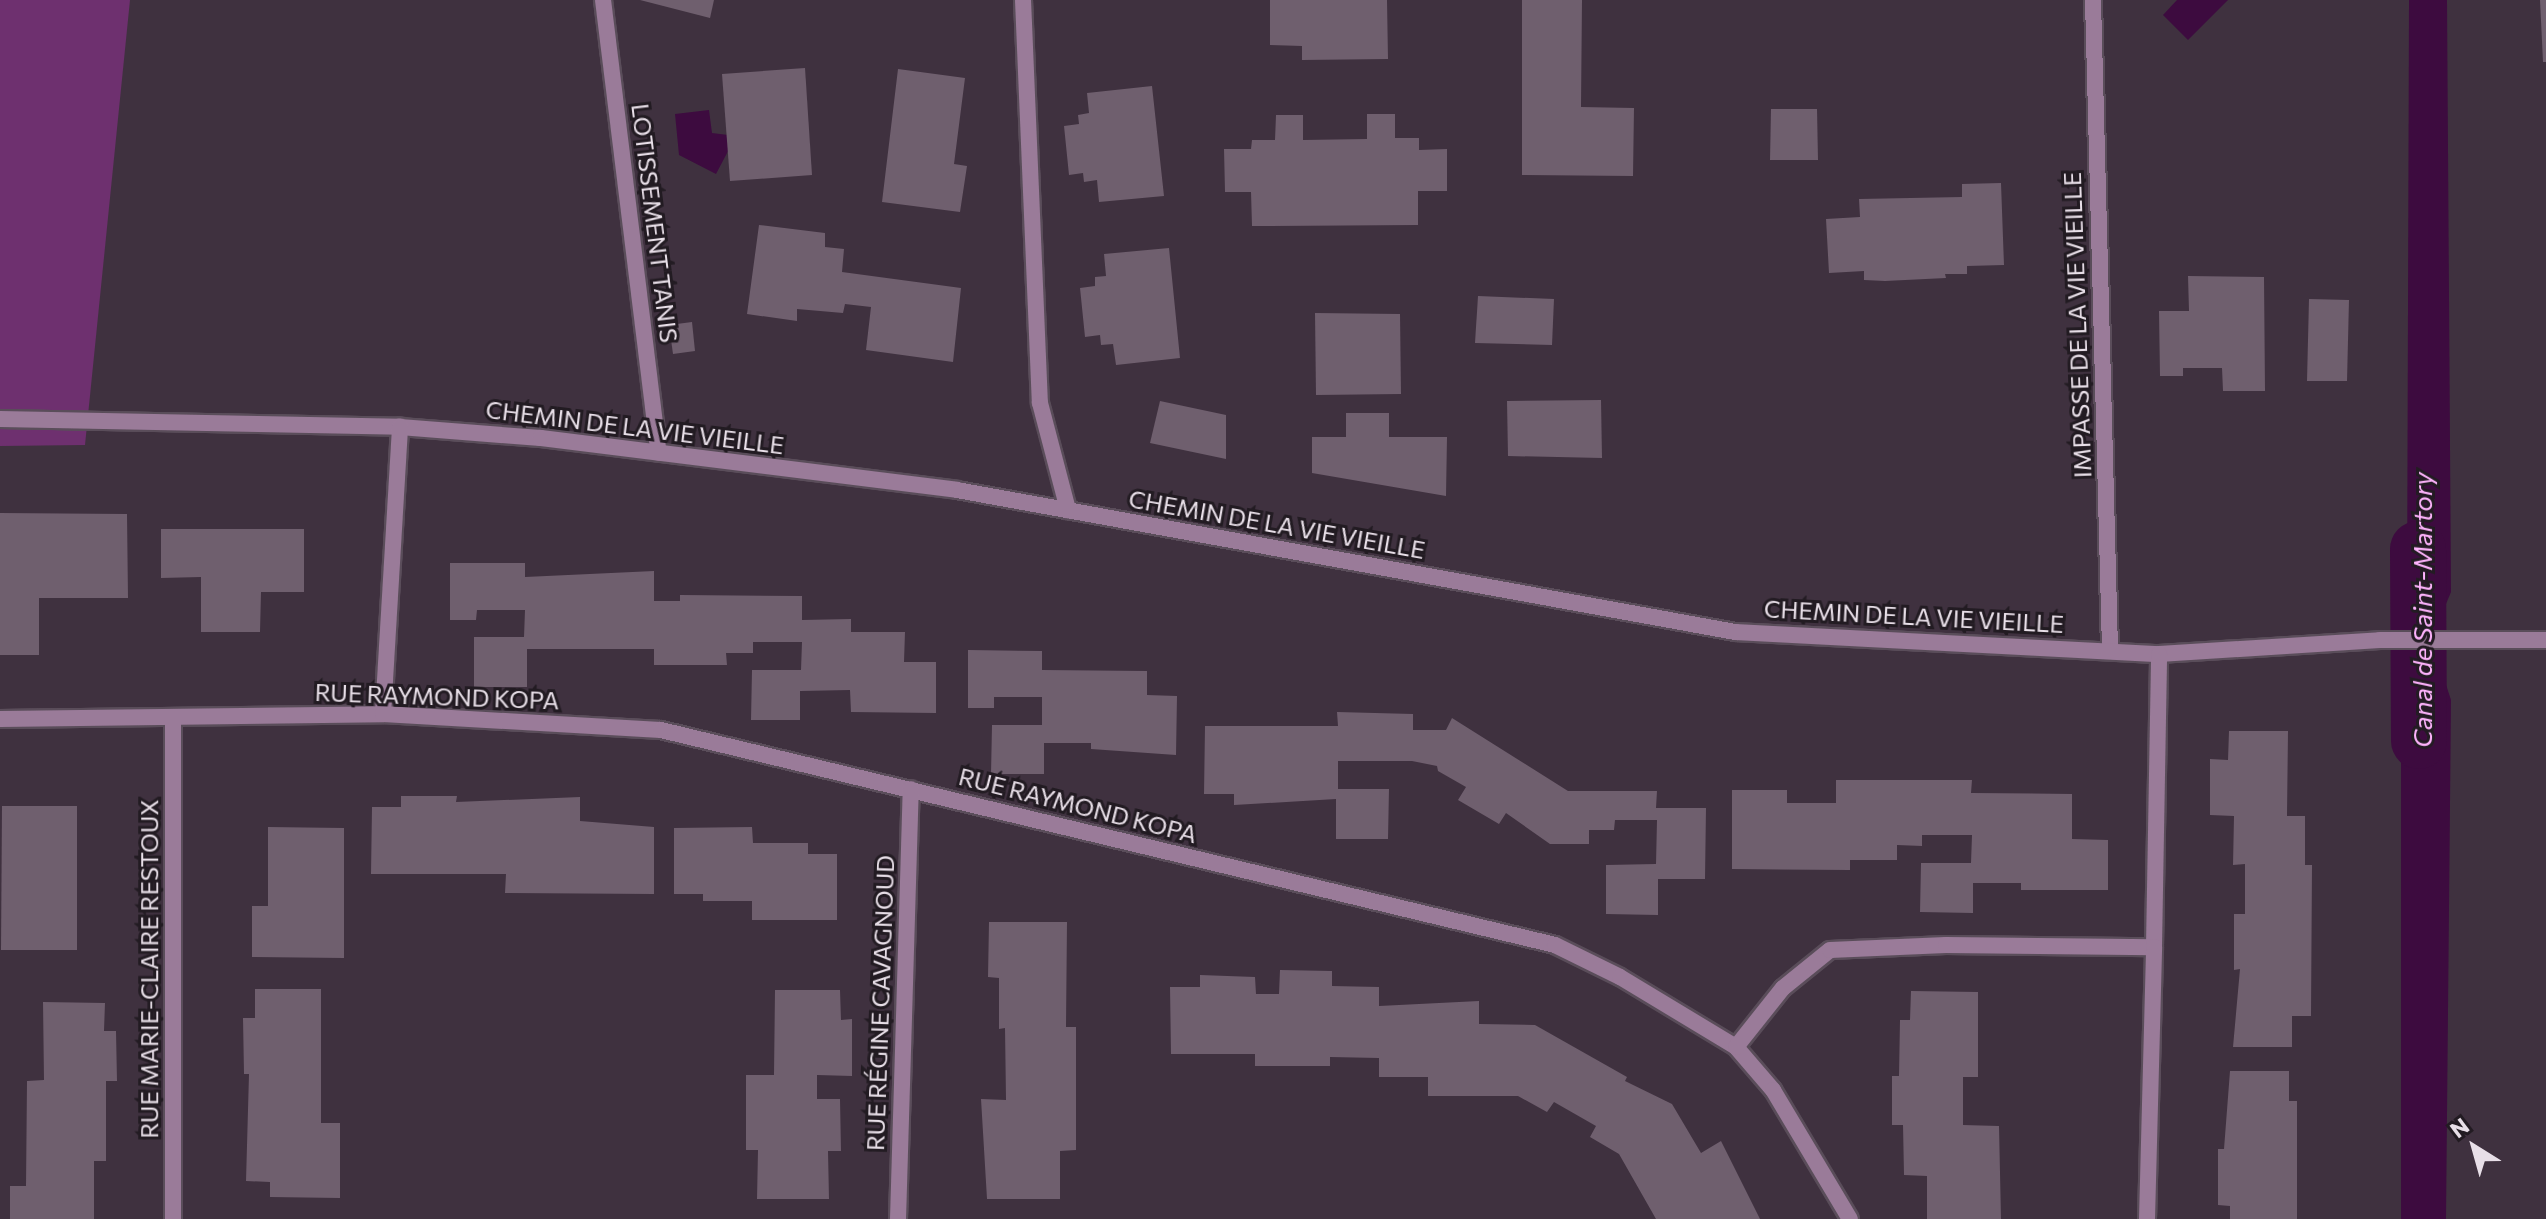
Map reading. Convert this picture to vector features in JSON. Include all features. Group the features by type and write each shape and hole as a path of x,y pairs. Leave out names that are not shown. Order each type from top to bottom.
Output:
{"street":[{"name":"LOTISSEMENT TANIS","path":"603,0 659,453"},
{"path":"1023,0 1040,403 1068,510"},
{"name":"IMPASSE DE LA VIE VIEILLE","path":"2093,0 2110,649"},
{"name":"CHEMIN DE LA VIE VIEILLE","path":"0,419 400,427 659,453 957,490 1735,632 2110,649 2159,654 2406,640 2546,640"},
{"path":"383,714 400,427"},
{"path":"2147,1219 2159,654"},
{"name":"RUE RAYMOND KOPA","path":"0,719 383,714 661,730 1555,945 1620,977 1736,1047 1773,1090 1850,1219"},
{"name":"RUE MARIE-CLAIRE RESTOUX","path":"173,719 173,1219"},
{"name":"RUE RÉGINE CAVAGNOUD","path":"898,1219 911,789"},
{"path":"1736,1047 1783,988 1830,950 1946,945 2154,947"}],"shaded area":[{"path":"0,0 130,0 85,445 0,446"}],"water":[{"path":"2177,0 2228,0 2188,40 2163,15"},
{"path":"2409,0 2447,0 2451,592 2438,623 2415,624 2407,614"},
{"path":"709,110 712,133 736,136 716,174 679,155 675,114"},
{"path":"2439,663 2451,700 2446,1219 2401,1219 2401,698 2407,669"}],"building":[{"path":"640,0 714,0 710,18"},
{"path":"1270,0 1387,0 1388,59 1302,60 1302,46 1270,45"},
{"path":"1522,0 1582,0 1581,107 1634,108 1633,176 1522,175"},
{"path":"2540,0 2546,0 2546,62 2543,62"},
{"path":"805,68 812,175 730,181 722,74"},
{"path":"898,69 965,78 954,164 967,166 960,212 882,202"},
{"path":"1152,86 1164,196 1099,202 1097,180 1084,182 1083,173 1069,175 1064,126 1079,124 1078,115 1089,113 1087,93"},
{"path":"1771,109 1817,109 1818,160 1770,160"},
{"path":"1367,114 1395,114 1395,138 1419,138 1419,150 1447,149 1447,191 1418,191 1418,225 1252,226 1251,192 1225,192 1224,149 1251,149 1252,140 1275,140 1276,115 1303,115 1303,140 1367,139"},
{"path":"2001,183 2004,265 1967,266 1967,274 1945,274 1946,278 1885,281 1864,280 1864,271 1829,273 1826,219 1860,217 1859,199 1962,197 1962,184"},
{"path":"759,225 825,233 825,247 844,249 842,272 961,288 953,362 866,350 871,307 845,304 843,313 797,309 797,321 747,314"},
{"path":"1169,248 1180,358 1116,365 1113,344 1101,345 1100,335 1085,337 1080,288 1095,286 1095,277 1106,276 1104,254"},
{"path":"2188,276 2264,277 2265,391 2223,391 2222,368 2183,368 2183,376 2160,376 2159,311 2189,311"},
{"path":"1478,296 1554,299 1552,345 1475,343"},
{"path":"2309,299 2349,300 2347,381 2307,381"},
{"path":"1315,313 1400,314 1401,394 1316,395"},
{"path":"692,322 695,351 673,354 669,325"},
{"path":"1601,400 1602,458 1508,456 1507,401"},
{"path":"1160,401 1226,415 1226,459 1150,443"},
{"path":"1346,413 1389,413 1389,437 1447,437 1446,496 1312,473 1312,437 1346,437"},
{"path":"0,513 127,514 128,598 39,598 39,655 0,655"},
{"path":"161,529 304,529 304,592 261,592 260,632 201,632 201,577 161,578"},
{"path":"450,563 525,563 525,577 654,571 654,601 680,601 680,595 802,596 802,620 851,619 851,632 905,632 904,662 936,662 936,713 851,712 850,690 800,691 800,720 751,720 752,670 801,670 802,642 753,642 753,653 726,653 727,665 654,665 654,649 527,649 527,687 474,687 474,637 524,637 525,610 477,610 476,620 450,620"},
{"path":"968,650 1042,651 1042,670 1147,671 1147,695 1177,696 1176,755 1091,749 1091,743 1044,743 1044,774 991,774 992,725 1042,725 1042,697 994,697 994,708 968,708"},
{"path":"1337,712 1413,714 1413,730 1446,730 1452,718 1568,791 1657,791 1656,808 1706,808 1705,879 1658,879 1658,915 1606,914 1606,865 1656,864 1657,820 1615,820 1614,830 1589,830 1589,844 1550,844 1506,813 1499,824 1458,800 1466,787 1438,771 1437,766 1412,761 1338,761 1338,789 1389,789 1388,839 1336,839 1336,799 1234,805 1234,794 1204,794 1205,726 1338,726"},
{"path":"2229,731 2288,731 2287,816 2305,816 2305,865 2312,865 2311,1016 2292,1016 2292,1047 2233,1047 2240,969 2234,970 2234,914 2245,914 2245,864 2233,865 2234,816 2210,815 2210,759 2228,760"},
{"path":"1836,780 1972,780 1971,793 2072,794 2072,839 2108,840 2108,890 2021,890 2021,883 1973,883 1973,913 1920,912 1921,863 1971,863 1972,835 1922,835 1922,846 1897,845 1897,860 1850,860 1850,870 1732,869 1732,790 1787,790 1787,803 1836,803"},
{"path":"401,796 457,796 456,802 580,797 580,821 654,827 654,894 505,893 506,874 371,874 372,807 401,807"},
{"path":"2,806 77,806 77,950 1,950"},
{"path":"268,827 344,828 344,958 252,957 252,906 268,906"},
{"path":"752,827 753,843 808,843 808,854 837,854 837,920 752,920 752,901 703,901 703,894 674,894 674,828"},
{"path":"989,922 1067,922 1066,1027 1076,1027 1076,1150 1060,1151 1060,1199 987,1199 981,1099 1006,1100 1005,1028 999,1029 999,978 988,977"},
{"path":"1280,970 1332,971 1332,986 1379,987 1379,1006 1479,1001 1479,1024 1535,1025 1627,1077 1625,1081 1672,1104 1701,1153 1721,1141 1760,1219 1656,1219 1619,1154 1590,1137 1596,1126 1554,1102 1547,1112 1518,1096 1428,1096 1428,1077 1379,1077 1379,1058 1330,1057 1330,1066 1255,1066 1255,1054 1171,1054 1170,987 1200,987 1200,975 1255,977 1256,994 1279,994"},
{"path":"255,989 321,989 321,1123 340,1123 340,1198 270,1197 270,1182 246,1181 249,1074 244,1074 243,1018 255,1018"},
{"path":"775,990 840,990 841,1020 852,1019 852,1076 817,1075 817,1099 840,1099 841,1151 828,1151 829,1199 757,1199 758,1150 746,1150 746,1075 774,1075"},
{"path":"1911,991 1978,992 1978,1077 1963,1077 1963,1125 1999,1126 2001,1219 1927,1219 1927,1176 1904,1175 1903,1125 1892,1125 1892,1076 1899,1076 1900,1020 1910,1020"},
{"path":"43,1002 105,1003 104,1031 116,1031 117,1081 106,1081 106,1161 94,1161 94,1219 10,1219 10,1186 26,1186 27,1081 44,1080"},
{"path":"2230,1071 2289,1071 2289,1101 2297,1101 2297,1219 2230,1219 2230,1206 2218,1205 2218,1149 2224,1149"}],"waterway":[{"name":"Canal de Saint-Martory","path":"2418,549 2419,741"}]}
